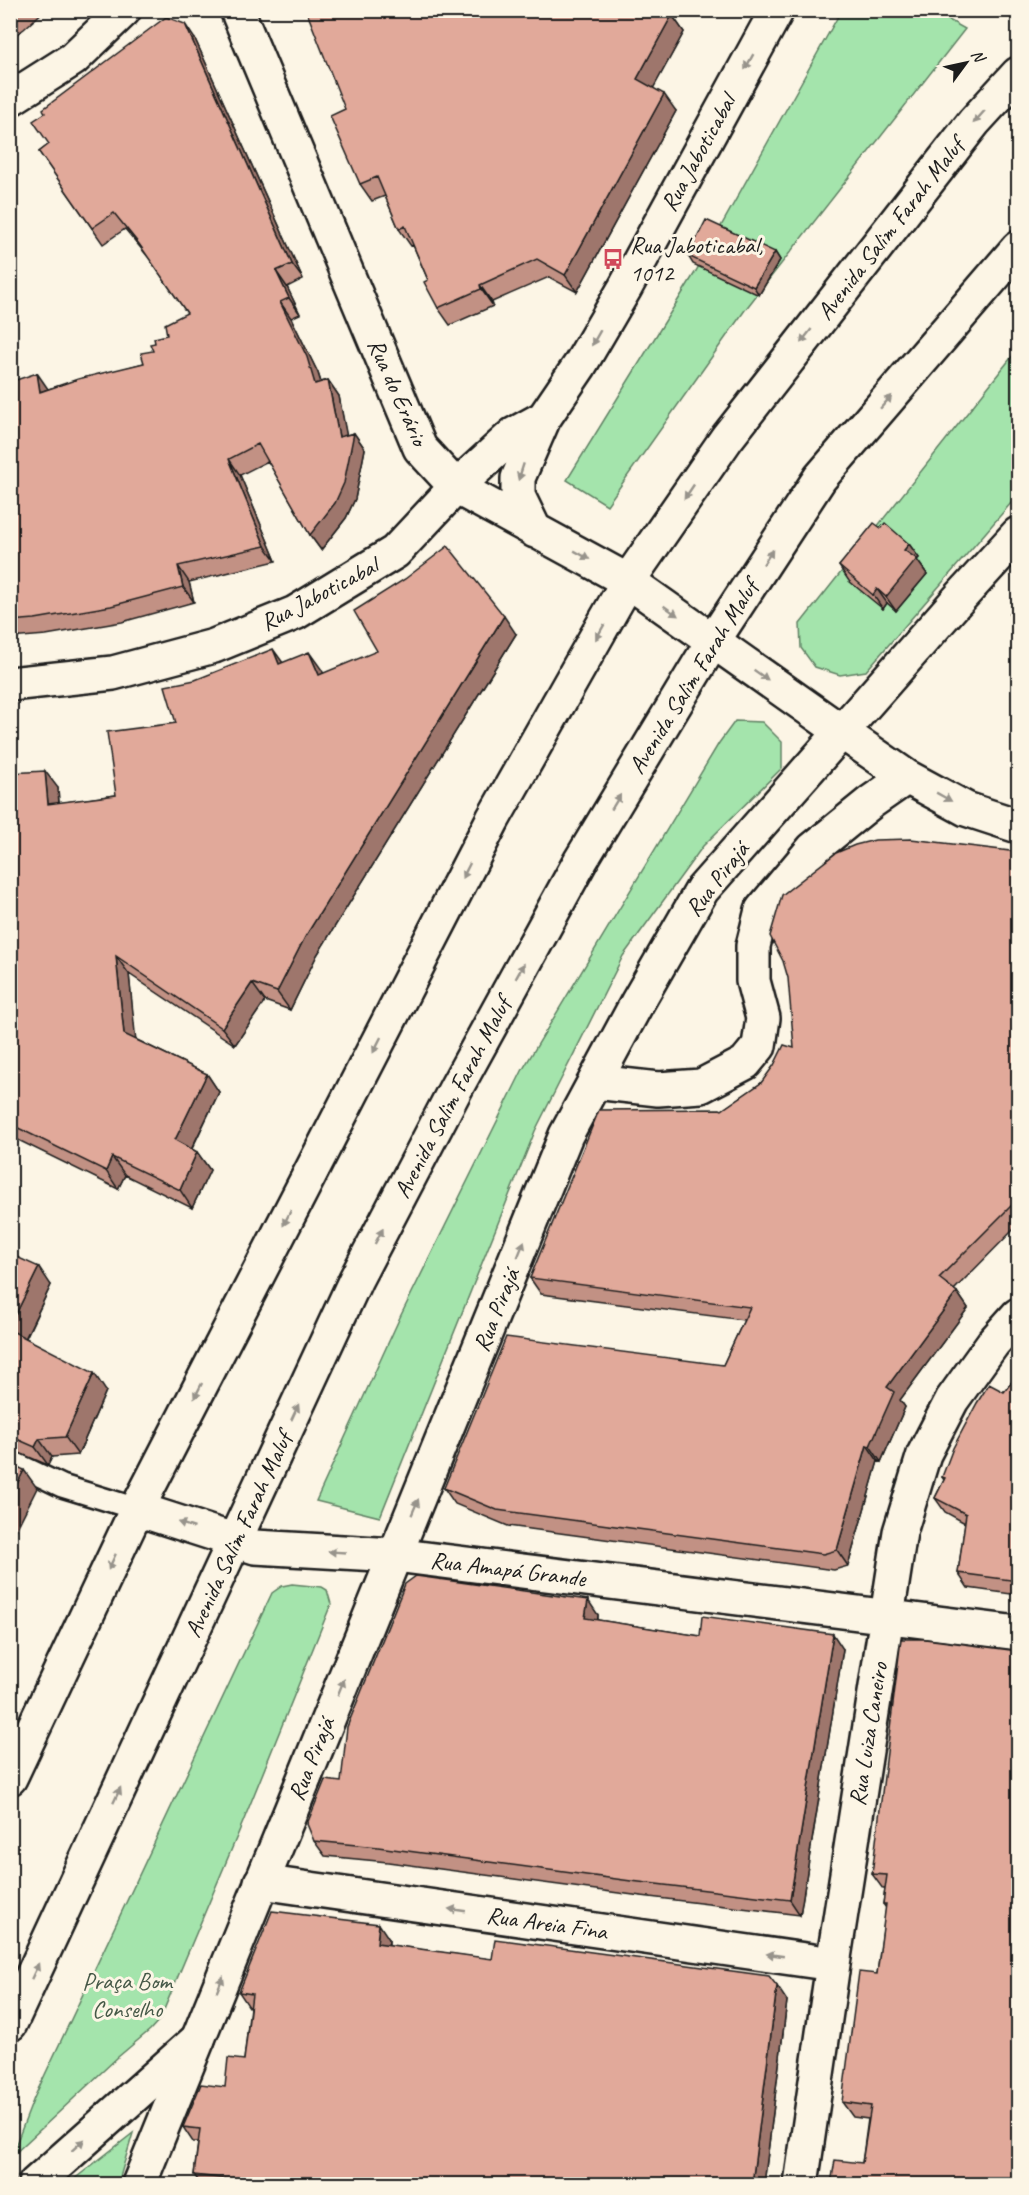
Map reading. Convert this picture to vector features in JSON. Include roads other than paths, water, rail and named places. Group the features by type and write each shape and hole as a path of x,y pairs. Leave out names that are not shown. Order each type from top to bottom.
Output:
{"main road":[{"path":"10,99 73,59 124,10"},
{"name":"Rua do Erário","path":"237,10 420,448 456,487 628,581 907,777 966,809 1018,826"},
{"name":"Rua Jaboticabal","path":"535,531 518,496 518,478 544,418 580,365 620,297 777,10"},
{"name":"Avenida Salim Farah Maluf","path":"10,1778 137,1509 493,819 628,581 727,438 974,122 1018,74"},
{"name":"Avenida Salim Farah Maluf","path":"10,2024 356,1279 457,1086 581,860 713,641 820,478 1018,248"},
{"name":"Rua Jaboticabal","path":"10,684 113,673 214,646 295,613 395,552 456,487 513,435 544,418"},
{"name":"Rua Pirajá","path":"139,2184 566,1135 637,1003 702,890 1018,534"},
{"path":"595,1082 658,1089 701,1086 745,1063 759,1046 763,1017 753,981 753,946 762,910 813,849 871,802 907,777"},
{"name":"Rua Luiza Caneiro","path":"801,2184 885,1616 900,1532 924,1454 952,1400 993,1343 1018,1315"},
{"name":"Rua Amapá Grande","path":"137,1509 255,1547 395,1555 1018,1633"},
{"name":"Rua Areia Fina","path":"261,1882 833,1964"},
{"path":"35,2184 198,2038"}],"lane":[{"name":"Rua Amapá Grande","path":"10,1461 62,1486 137,1509"}],"place":[{"name":"Rua Jaboticabal, 1012","path":"613,259"}],"park label":[{"name":"Praça Bom Conselho","path":"127,1995"}]}
